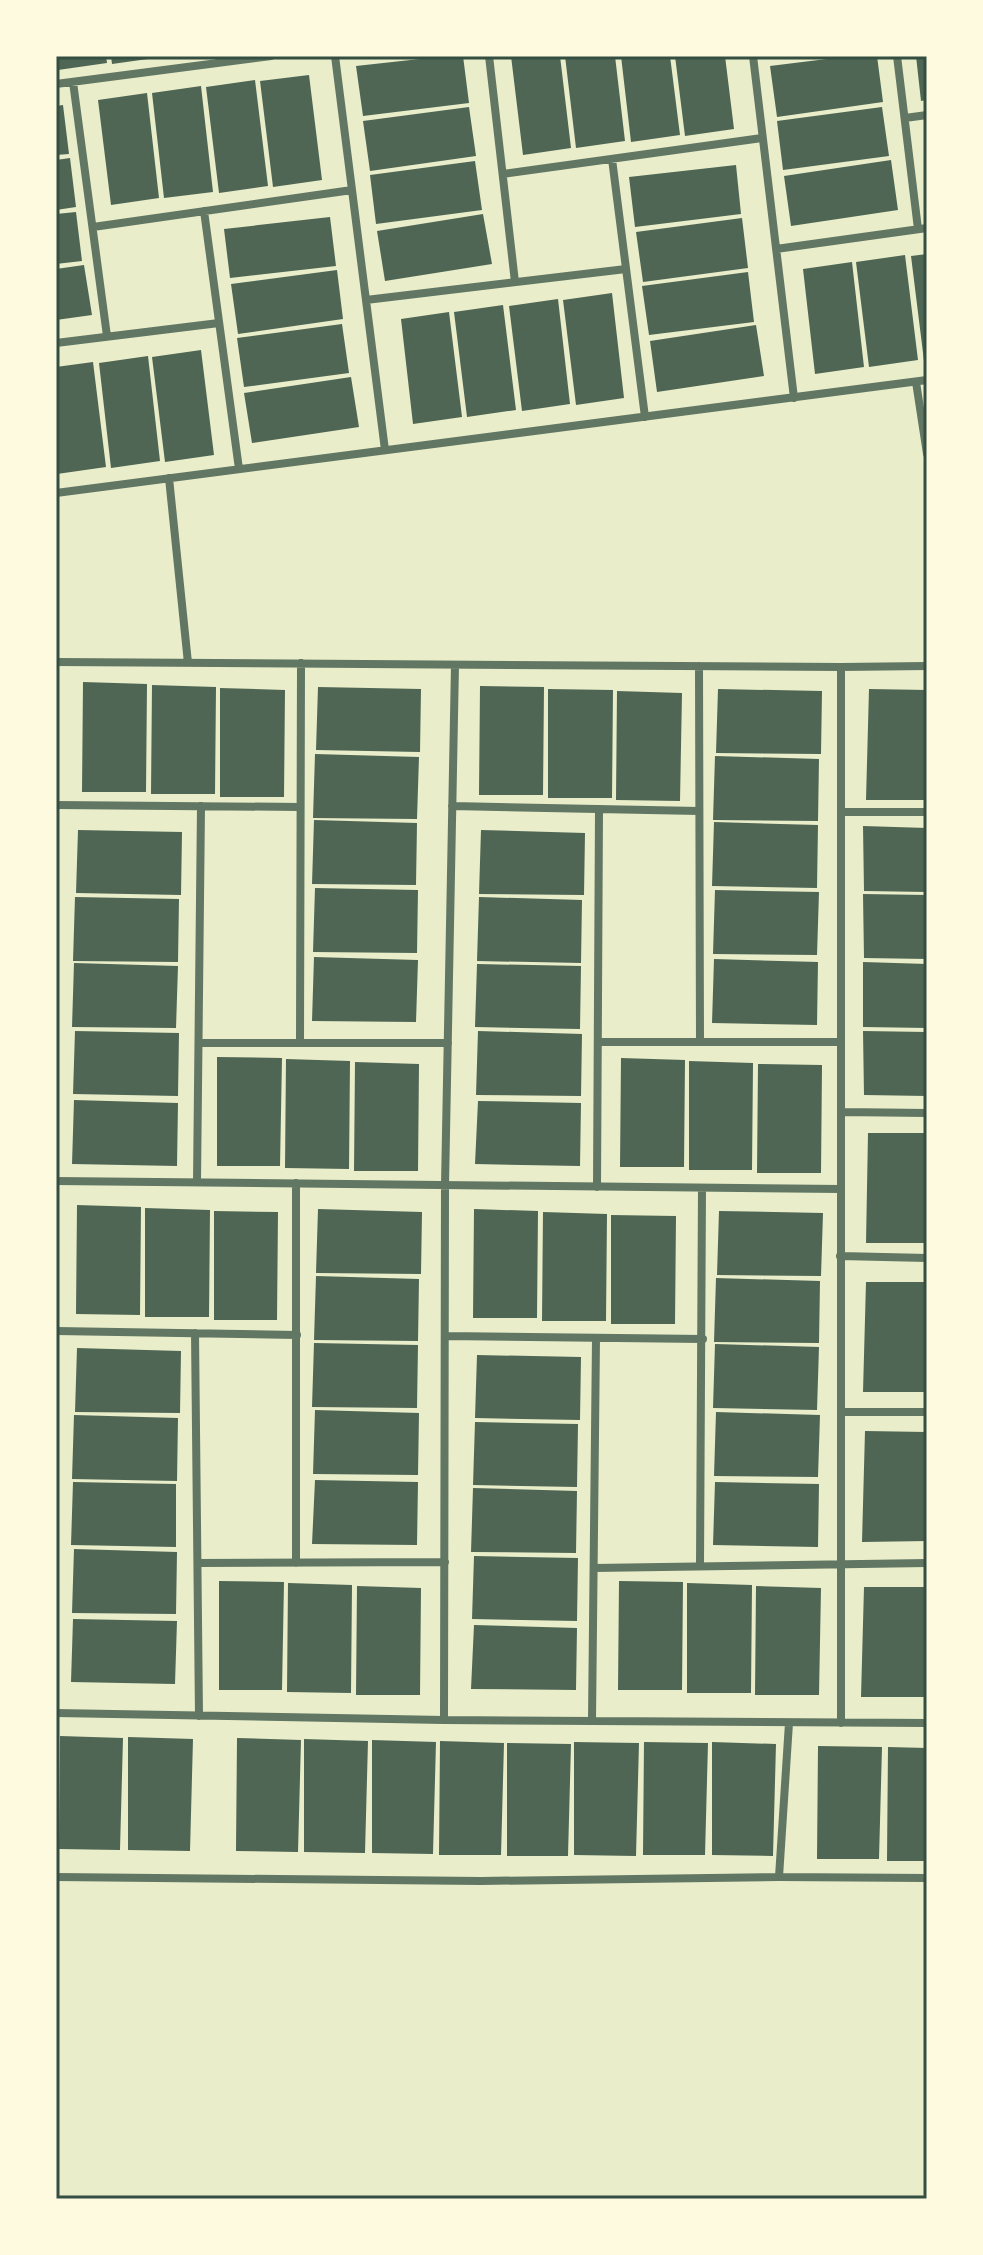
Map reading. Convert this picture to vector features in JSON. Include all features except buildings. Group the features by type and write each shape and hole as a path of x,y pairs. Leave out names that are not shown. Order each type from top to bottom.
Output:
{"street":[{"path":"181,56 183,67"},
{"path":"56,84 271,56"},
{"path":"335,56 385,450"},
{"path":"489,56 515,282"},
{"path":"753,56 794,398"},
{"path":"776,249 922,228 897,56"},
{"path":"73,82 107,336"},
{"path":"905,118 927,115"},
{"path":"503,174 762,138"},
{"path":"612,159 645,417"},
{"path":"93,227 352,190"},
{"path":"204,211 239,469"},
{"path":"366,300 626,269"},
{"path":"56,343 219,323"},
{"path":"56,493 927,380"},
{"path":"916,382 927,454"},
{"path":"169,478 188,663"},
{"path":"56,662 927,666"},
{"path":"300,1043 301,663"},
{"path":"444,1720 445,1185 455,665"},
{"path":"699,666 700,1042"},
{"path":"841,667 841,1723"},
{"path":"56,805 300,807"},
{"path":"197,1182 201,806"},
{"path":"452,806 699,811"},
{"path":"597,1187 599,809"},
{"path":"841,812 927,812"},
{"path":"598,1042 841,1042"},
{"path":"199,1043 448,1043"},
{"path":"841,1112 927,1113"},
{"path":"56,1181 841,1189"},
{"path":"296,1183 296,1563"},
{"path":"700,1566 702,1188"},
{"path":"840,1256 927,1258"},
{"path":"56,1331 297,1335"},
{"path":"195,1333 199,1716"},
{"path":"445,1336 703,1339"},
{"path":"592,1721 596,1338"},
{"path":"841,1412 927,1412"},
{"path":"198,1563 445,1562"},
{"path":"594,1568 927,1563"},
{"path":"56,1713 444,1720 927,1723"},
{"path":"779,1877 789,1723"},
{"path":"56,1877 481,1881 927,1878"}]}
